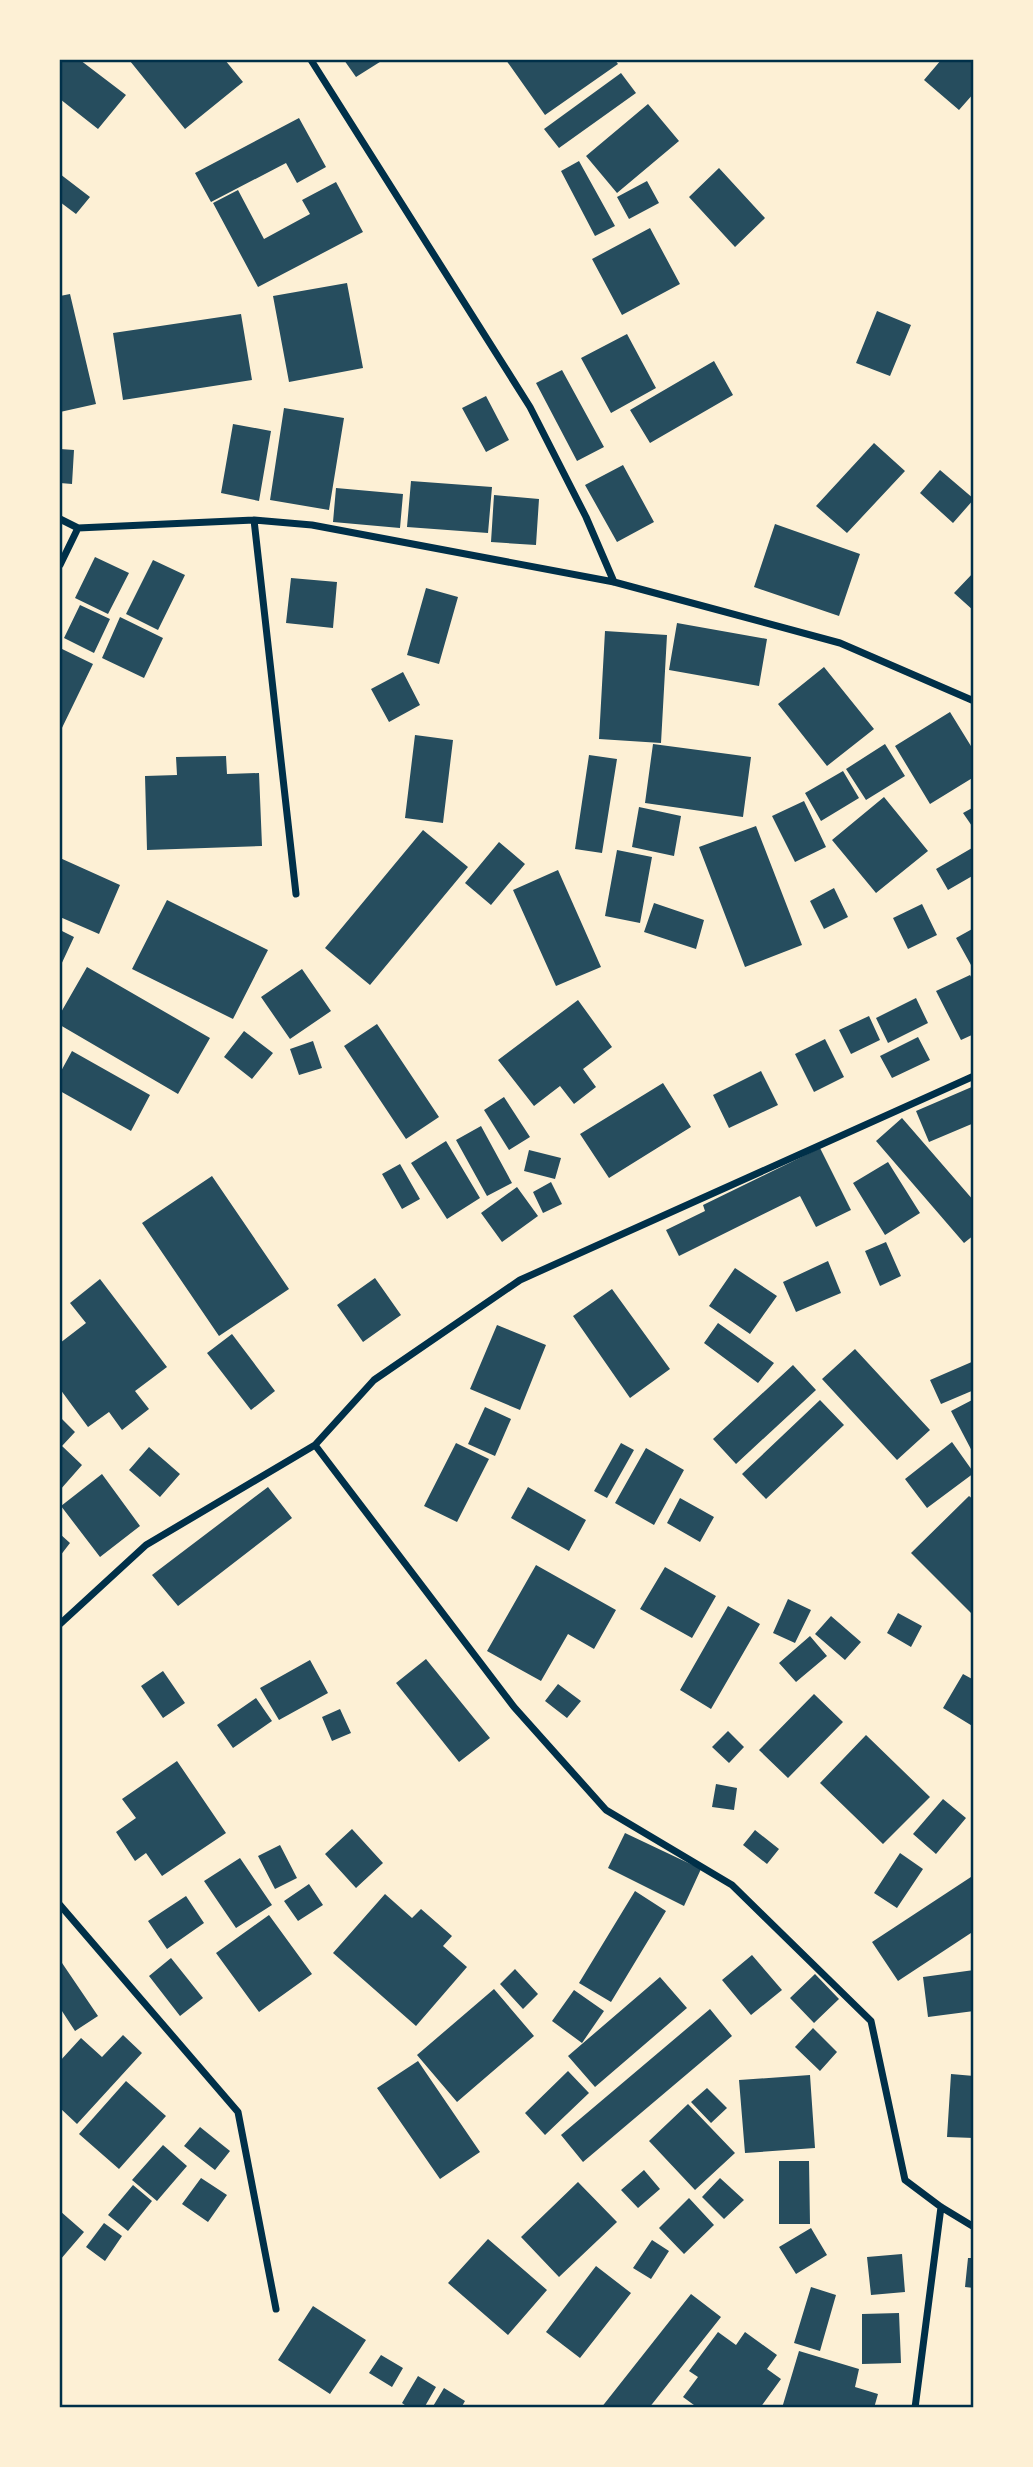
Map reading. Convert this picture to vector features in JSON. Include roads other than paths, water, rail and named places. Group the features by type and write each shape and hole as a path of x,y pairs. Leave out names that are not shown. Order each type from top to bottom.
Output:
{"street":[{"path":"311,60 530,407 586,517 614,582"},
{"path":"60,519 78,528 254,520 312,525 614,582 840,643 974,701"},
{"path":"254,520 296,894"},
{"path":"60,565 78,528"},
{"path":"60,1624 146,1545 315,1445 374,1380 520,1280 974,1076"},
{"path":"315,1445 514,1707 606,1810 732,1885 872,2021 905,2180 974,2227"},
{"path":"60,1905 238,2112 276,2309"},
{"path":"915,2407 941,2207"}]}
